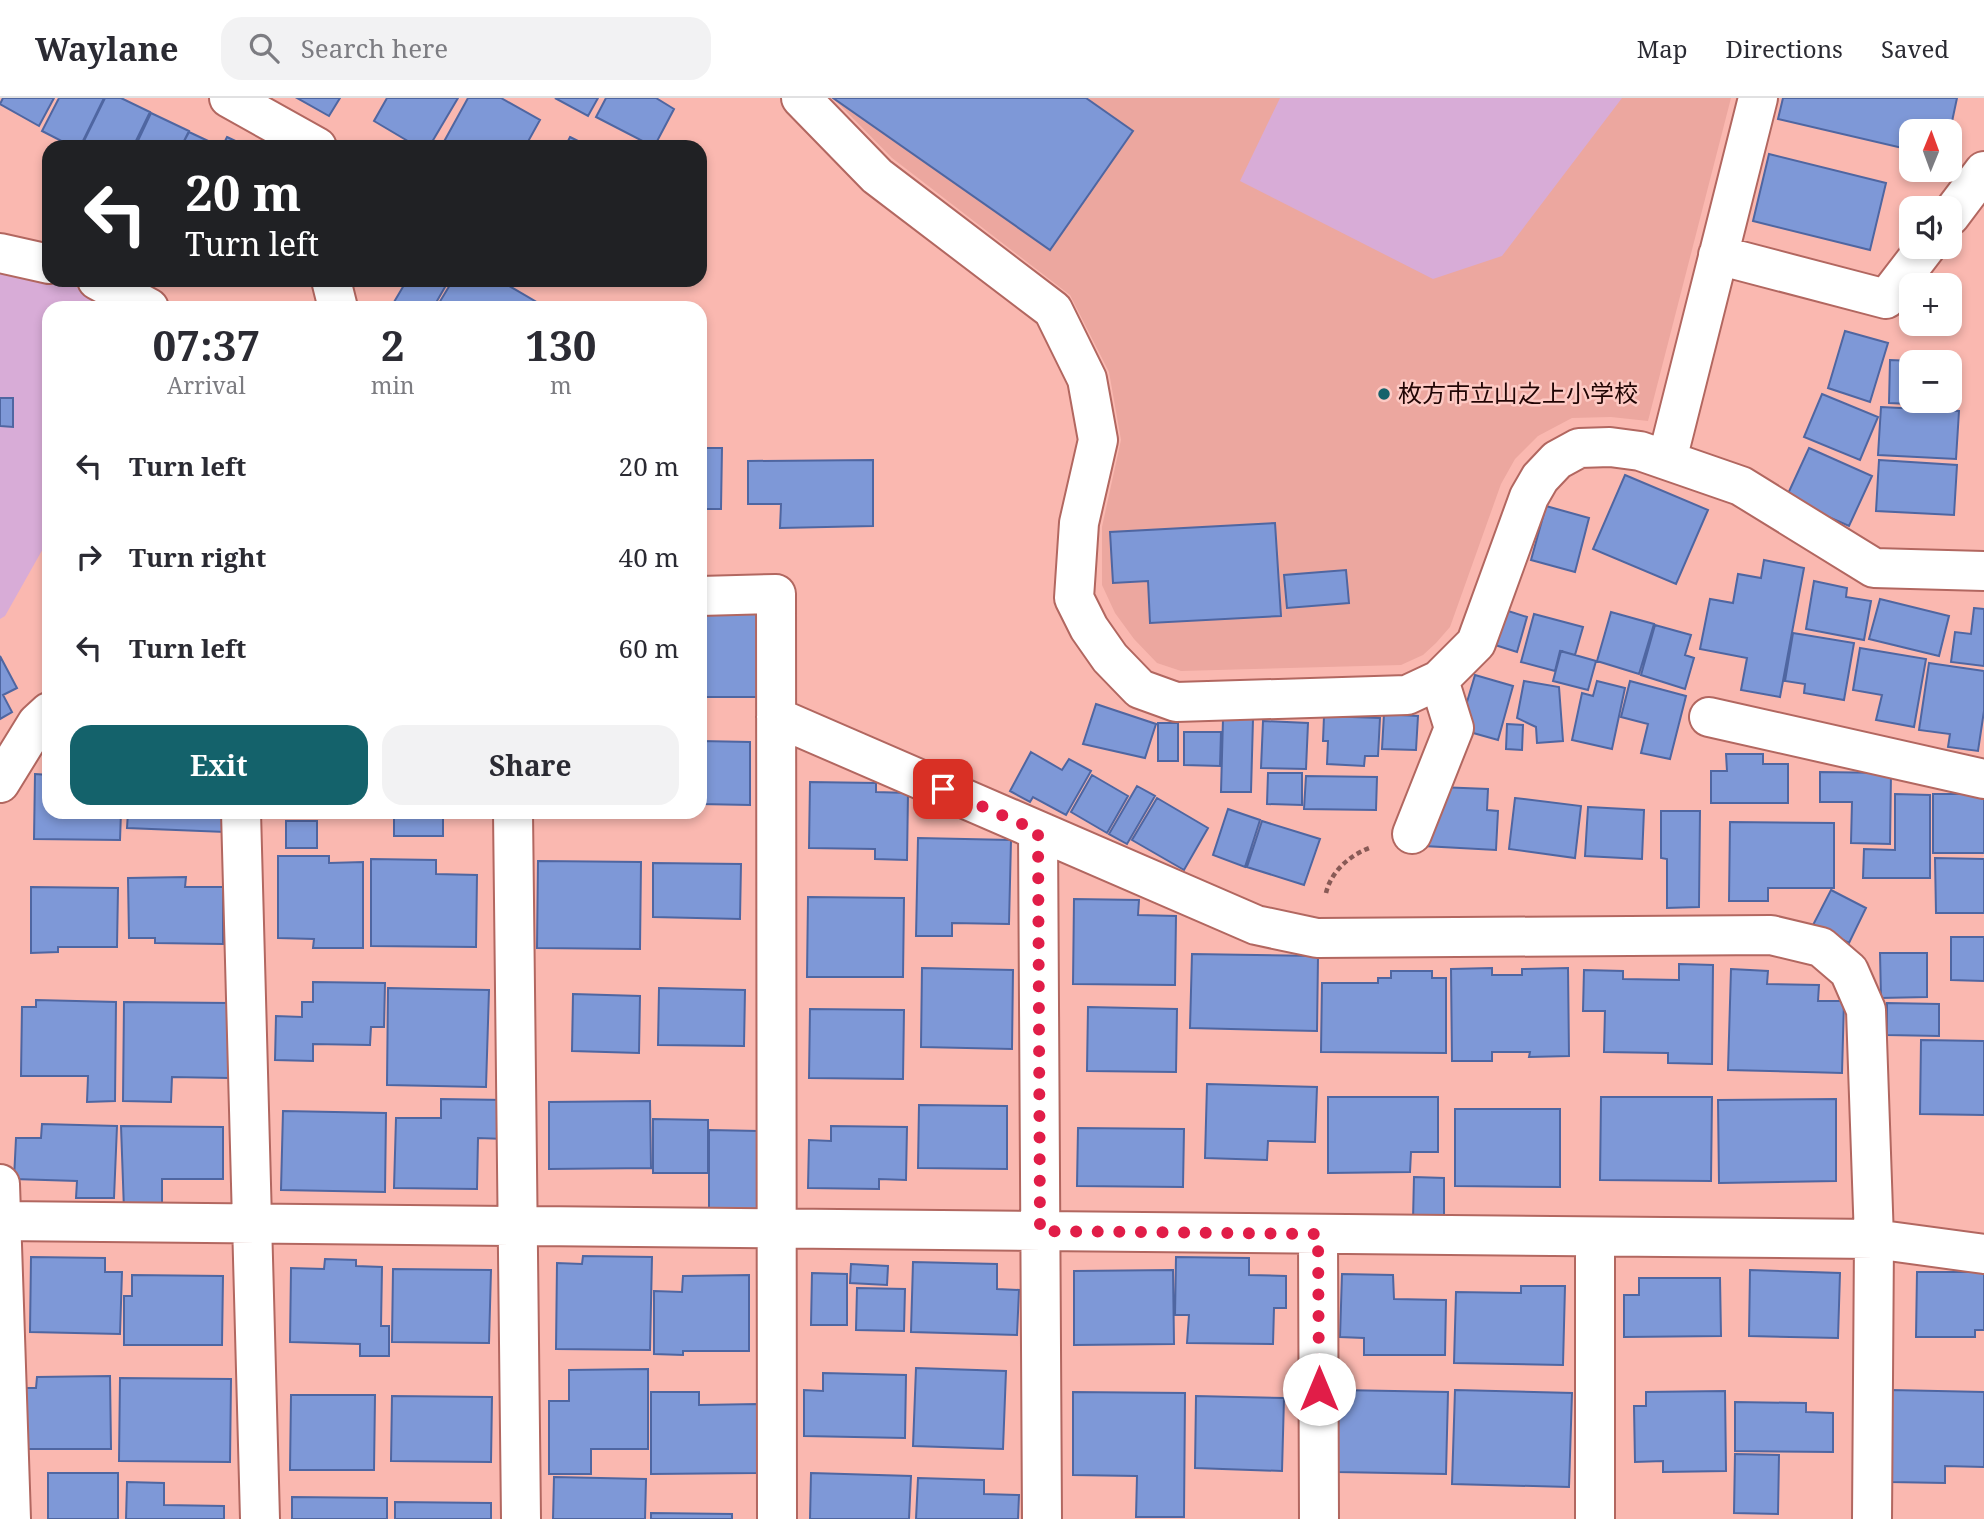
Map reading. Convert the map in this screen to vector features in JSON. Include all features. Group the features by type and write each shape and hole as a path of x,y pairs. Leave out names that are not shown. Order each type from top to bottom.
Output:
{"street":[{"path":"229,98 304,140"},
{"path":"801,98 877,176 1052,310 1087,379 1098,440 1079,523 1074,598 1089,628 1110,658 1140,689 1176,702 1408,695 1439,681 1476,643 1529,497 1540,478 1556,460 1579,448 1610,447 1667,460 1741,486 1874,568 1984,571"},
{"path":"1667,460 1758,98"},
{"path":"1962,200 1984,171"},
{"path":"0,253 42,262"},
{"path":"1718,255 1886,299 1917,259"},
{"path":"110,287 136,301"},
{"path":"707,596 776,594 777,1519"},
{"path":"1412,834 1454,727 1439,681"},
{"path":"776,717 1256,925 1317,938 1771,935 1821,947 1849,971 1866,1010 1874,1239 1872,1519"},
{"path":"1709,717 1984,779"},
{"path":"0,783 42,718"},
{"path":"242,819 260,1519"},
{"path":"513,819 521,1519"},
{"path":"1038,831 1042,1519"},
{"path":"11,1519 1,1203 253,1223 1874,1239 1984,1254"},
{"path":"1318,1234 1319,1519"},
{"path":"1595,1237 1595,1519"}],"path":[{"path":"1317,938 1330,877 1360,851 1412,834"}],"shaded area":[{"name":"枚方市立山之上小学校","path":"833,98 1731,98 1648,421 1611,417 1572,418 1538,436 1515,459 1501,484 1450,627 1436,643 1423,655 1401,665 1181,671 1157,663 1134,639 1115,613 1102,585 1102,527 1121,440 1109,372 1070,295 892,158"},
{"path":"1280,98 1622,98 1502,256 1433,279 1240,181"},
{"path":"0,265 42,278 42,287 76,287 103,301 42,301 42,550 5,616 0,619"}],"building":[{"path":"3,98 54,98 39,126 0,104"},
{"path":"59,98 104,98 83,140 59,140 42,131"},
{"path":"105,98 121,98 150,112 136,140 84,140"},
{"path":"297,98 340,98 329,116"},
{"path":"387,98 458,98 433,140 406,140 374,121"},
{"path":"468,98 501,98 540,120 529,140 445,140"},
{"path":"555,98 598,98 588,116"},
{"path":"606,98 656,98 674,109 658,140 640,140 596,117"},
{"path":"833,98 1086,98 1133,131 1050,250"},
{"path":"1783,98 1957,98 1953,119 1899,119 1899,147 1778,119"},
{"path":"151,113 189,131 184,140 138,140"},
{"path":"189,132 206,140 185,140"},
{"path":"1769,154 1886,183 1870,250 1753,221"},
{"path":"403,287 445,287 437,301 395,301"},
{"path":"449,287 511,287 535,301 440,301"},
{"path":"1845,331 1888,343 1870,402 1828,388"},
{"path":"1890,360 1899,360 1899,403 1889,403"},
{"path":"1822,394 1878,417 1860,460 1804,437"},
{"path":"0,398 13,398 13,427 0,426"},
{"path":"1881,407 1899,408 1899,413 1959,413 1956,459 1878,455"},
{"path":"707,448 722,448 721,509 707,509"},
{"path":"1809,448 1872,476 1849,526 1786,498"},
{"path":"873,460 873,526 780,528 781,504 748,504 748,461"},
{"path":"1879,460 1957,465 1954,515 1876,511"},
{"path":"1625,475 1708,510 1676,584 1593,549"},
{"path":"1546,506 1589,518 1575,572 1531,560"},
{"path":"1275,523 1281,616 1150,623 1148,581 1113,583 1110,532"},
{"path":"1764,560 1804,568 1780,697 1741,690 1747,658 1700,649 1710,599 1733,603 1738,574 1761,578"},
{"path":"1346,570 1349,603 1287,608 1284,575"},
{"path":"1814,581 1847,588 1846,597 1871,601 1864,640 1806,629"},
{"path":"1880,599 1949,616 1939,656 1869,639"},
{"path":"1974,608 1984,609 1984,666 1951,662 1955,632 1971,634"},
{"path":"1502,609 1527,617 1517,652 1492,644"},
{"path":"707,612 757,612 757,697 707,697"},
{"path":"1611,612 1654,624 1639,674 1597,661"},
{"path":"1534,614 1583,627 1575,655 1560,651 1555,671 1521,662"},
{"path":"1655,625 1691,635 1685,655 1694,658 1685,689 1641,675"},
{"path":"1793,633 1854,643 1844,700 1804,693 1805,684 1785,681"},
{"path":"1860,648 1926,659 1914,727 1876,720 1882,695 1853,690"},
{"path":"1561,651 1596,661 1588,690 1553,681"},
{"path":"0,656 17,688 3,695 12,712 0,719"},
{"path":"1929,663 1984,671 1984,711 1978,751 1948,747 1950,734 1919,730"},
{"path":"1475,675 1513,686 1498,740 1459,729"},
{"path":"1524,681 1559,687 1563,741 1537,743 1536,727 1517,718"},
{"path":"1597,681 1625,688 1612,749 1572,740 1582,693 1593,696"},
{"path":"1630,681 1686,696 1670,759 1641,753 1648,724 1621,717"},
{"path":"1096,704 1156,724 1145,758 1083,744"},
{"path":"1384,714 1418,716 1416,750 1382,749"},
{"path":"1324,716 1380,718 1378,756 1365,756 1364,766 1327,764 1328,741 1323,741"},
{"path":"1223,719 1253,719 1251,792 1221,792"},
{"path":"1263,721 1308,723 1306,769 1261,768"},
{"path":"1158,723 1178,723 1178,761 1158,761"},
{"path":"1507,724 1523,725 1522,750 1506,749"},
{"path":"1184,732 1221,732 1220,766 1184,765"},
{"path":"707,741 750,742 750,805 707,804"},
{"path":"1031,752 1062,770 1069,759 1091,771 1066,815 1033,797 1030,802 1010,791"},
{"path":"1726,754 1763,754 1763,764 1788,764 1788,803 1711,803 1711,771 1727,771"},
{"path":"1820,772 1891,773 1890,844 1851,843 1852,802 1820,802"},
{"path":"1268,773 1302,773 1302,805 1267,804"},
{"path":"35,774 42,774 42,819 121,819 120,840 34,839"},
{"path":"1092,775 1128,796 1107,833 1071,812"},
{"path":"1306,776 1377,777 1376,810 1304,809"},
{"path":"810,782 876,783 876,792 908,793 907,860 875,859 875,849 809,848"},
{"path":"1137,786 1155,796 1127,844 1109,834"},
{"path":"1438,787 1488,789 1487,810 1498,811 1496,850 1424,846"},
{"path":"1895,794 1930,795 1930,878 1863,878 1864,849 1895,850"},
{"path":"1933,794 1984,794 1984,853 1933,853"},
{"path":"1157,798 1208,828 1184,870 1132,840"},
{"path":"1515,798 1581,806 1575,858 1509,849"},
{"path":"1588,807 1644,810 1642,859 1585,856"},
{"path":"1228,809 1260,820 1245,867 1213,855"},
{"path":"1661,811 1700,811 1699,907 1667,908 1667,859 1661,858"},
{"path":"128,819 226,819 225,832 127,828"},
{"path":"394,819 443,819 443,836 394,836"},
{"path":"286,821 317,821 317,848 286,848"},
{"path":"1262,821 1320,839 1304,885 1247,867"},
{"path":"1730,822 1834,823 1834,888 1768,888 1768,901 1729,901"},
{"path":"918,838 1011,840 1009,924 952,923 952,936 916,936"},
{"path":"278,856 329,856 329,863 363,862 363,948 313,948 314,939 278,938"},
{"path":"1935,858 1984,859 1984,913 1936,913"},
{"path":"371,859 436,860 436,874 477,875 476,947 371,946"},
{"path":"538,861 641,862 640,949 537,948"},
{"path":"653,863 741,864 740,919 653,917"},
{"path":"186,877 185,887 223,887 223,944 155,943 155,938 129,938 128,878"},
{"path":"31,887 118,888 117,947 58,947 58,952 31,953"},
{"path":"1831,890 1866,908 1849,943 1813,925"},
{"path":"808,897 904,898 903,977 807,977"},
{"path":"1074,899 1139,900 1138,915 1176,916 1175,985 1073,984"},
{"path":"1951,937 1984,937 1984,981 1951,980"},
{"path":"1880,953 1927,953 1927,997 1881,998"},
{"path":"1192,954 1318,956 1317,1031 1190,1028"},
{"path":"1679,964 1713,965 1712,1064 1668,1063 1668,1053 1604,1052 1605,1011 1583,1011 1584,970 1623,971 1623,979 1679,980"},
{"path":"922,968 1013,970 1012,1049 921,1047"},
{"path":"1492,968 1492,975 1522,975 1522,969 1568,968 1569,1056 1529,1057 1530,1052 1492,1052 1492,1061 1452,1061 1451,969"},
{"path":"1731,969 1768,971 1767,984 1819,985 1818,1001 1844,1001 1842,1073 1728,1070"},
{"path":"1391,971 1432,971 1432,978 1446,978 1446,1053 1321,1052 1322,983 1378,983 1378,978 1391,978"},
{"path":"313,982 385,983 384,1027 371,1027 370,1045 313,1044 313,1061 275,1060 276,1016 302,1017 302,1002 313,1002"},
{"path":"388,988 489,990 486,1087 387,1085"},
{"path":"659,988 745,990 744,1046 658,1045"},
{"path":"573,994 640,996 639,1053 572,1051"},
{"path":"36,1000 116,1002 115,1101 87,1102 88,1076 21,1076 22,1007 36,1007"},
{"path":"124,1002 229,1003 229,1078 172,1077 171,1102 123,1101"},
{"path":"1887,1003 1939,1004 1939,1036 1887,1035"},
{"path":"1088,1007 1177,1009 1176,1072 1087,1071"},
{"path":"810,1009 904,1010 903,1079 809,1078"},
{"path":"1921,1040 1984,1041 1984,1115 1920,1114"},
{"path":"1207,1084 1317,1087 1315,1142 1268,1141 1267,1160 1205,1158"},
{"path":"1328,1097 1438,1097 1438,1152 1411,1152 1410,1172 1328,1173"},
{"path":"1601,1097 1712,1097 1711,1181 1600,1180"},
{"path":"441,1099 505,1100 505,1139 478,1138 477,1189 394,1188 396,1118 441,1118"},
{"path":"1836,1099 1836,1181 1719,1183 1718,1100"},
{"path":"650,1101 651,1168 549,1169 549,1102"},
{"path":"919,1105 1007,1106 1007,1169 918,1168"},
{"path":"1455,1109 1560,1109 1560,1187 1455,1186"},
{"path":"283,1111 386,1113 385,1192 281,1190"},
{"path":"653,1119 708,1120 708,1173 653,1173"},
{"path":"42,1124 117,1126 114,1198 76,1198 77,1181 14,1179 16,1138 41,1138"},
{"path":"121,1126 223,1127 223,1179 162,1179 162,1210 124,1210"},
{"path":"831,1126 907,1127 906,1180 879,1179 879,1189 808,1188 809,1140 831,1141"},
{"path":"1078,1128 1184,1129 1183,1187 1077,1186"},
{"path":"709,1130 758,1131 757,1209 709,1209"},
{"path":"1414,1177 1444,1178 1444,1221 1413,1220"},
{"path":"583,1256 652,1257 650,1350 556,1349 557,1263 582,1264"},
{"path":"31,1257 105,1258 105,1272 122,1272 120,1334 30,1332"},
{"path":"1176,1257 1249,1258 1249,1275 1286,1276 1286,1308 1274,1308 1273,1344 1187,1343 1189,1315 1175,1315"},
{"path":"325,1259 356,1260 356,1266 382,1267 381,1326 389,1326 389,1356 360,1356 360,1344 290,1342 291,1268 324,1269"},
{"path":"913,1262 997,1264 997,1289 1019,1290 1017,1335 911,1332"},
{"path":"851,1264 888,1266 887,1285 850,1283"},
{"path":"393,1269 491,1270 489,1343 392,1342"},
{"path":"1173,1270 1174,1344 1074,1345 1074,1271"},
{"path":"1750,1270 1840,1273 1838,1338 1749,1336"},
{"path":"1917,1272 1984,1272 1984,1330 1975,1330 1975,1337 1916,1337"},
{"path":"812,1273 847,1274 847,1325 811,1325"},
{"path":"1342,1274 1393,1275 1394,1299 1446,1300 1445,1355 1364,1355 1364,1338 1340,1337"},
{"path":"132,1275 223,1276 222,1345 124,1345 124,1296 132,1296"},
{"path":"749,1275 749,1351 654,1354 654,1291 682,1292 683,1276"},
{"path":"1639,1278 1720,1278 1721,1336 1624,1337 1624,1295 1639,1295"},
{"path":"1521,1286 1565,1286 1563,1365 1454,1363 1456,1292 1521,1293"},
{"path":"857,1288 905,1289 904,1331 856,1330"},
{"path":"916,1368 1006,1371 1003,1449 913,1446"},
{"path":"648,1369 648,1449 591,1449 591,1474 549,1474 549,1401 569,1401 569,1370"},
{"path":"823,1373 906,1375 905,1438 804,1436 804,1390 823,1391"},
{"path":"110,1376 111,1449 25,1449 26,1388 36,1388 37,1377"},
{"path":"120,1378 231,1379 230,1462 119,1461"},
{"path":"1339,1390 1448,1392 1446,1474 1337,1472"},
{"path":"1455,1390 1572,1393 1569,1487 1452,1484"},
{"path":"1891,1390 1984,1392 1984,1467 1945,1466 1945,1483 1890,1482"},
{"path":"1725,1391 1726,1471 1663,1472 1663,1461 1635,1462 1634,1406 1646,1406 1646,1392"},
{"path":"651,1392 699,1392 699,1405 757,1404 757,1473 651,1474"},
{"path":"1073,1392 1185,1393 1184,1517 1136,1517 1137,1476 1073,1475"},
{"path":"291,1395 375,1395 374,1470 290,1470"},
{"path":"392,1396 492,1397 491,1462 391,1461"},
{"path":"1196,1396 1284,1398 1282,1471 1195,1468"},
{"path":"1735,1402 1806,1403 1806,1412 1833,1413 1833,1452 1735,1451"},
{"path":"1735,1454 1779,1455 1778,1514 1734,1513"},
{"path":"48,1473 118,1473 118,1519 48,1519"},
{"path":"811,1473 911,1476 909,1519 810,1519"},
{"path":"554,1477 646,1479 645,1519 553,1519"},
{"path":"918,1478 984,1480 984,1494 1019,1495 1018,1519 916,1519"},
{"path":"127,1482 164,1483 164,1505 224,1506 224,1519 126,1519"},
{"path":"292,1497 387,1498 387,1519 292,1519"},
{"path":"395,1502 491,1503 491,1519 395,1519"},
{"path":"651,1513 732,1514 732,1519 651,1519"}],"place":[{"name":"枚方市立山之上小学校","path":"1384,394"}],"route":[{"path":"943,789 1038,831 1040,1231 1318,1234 1319,1389"}]}
